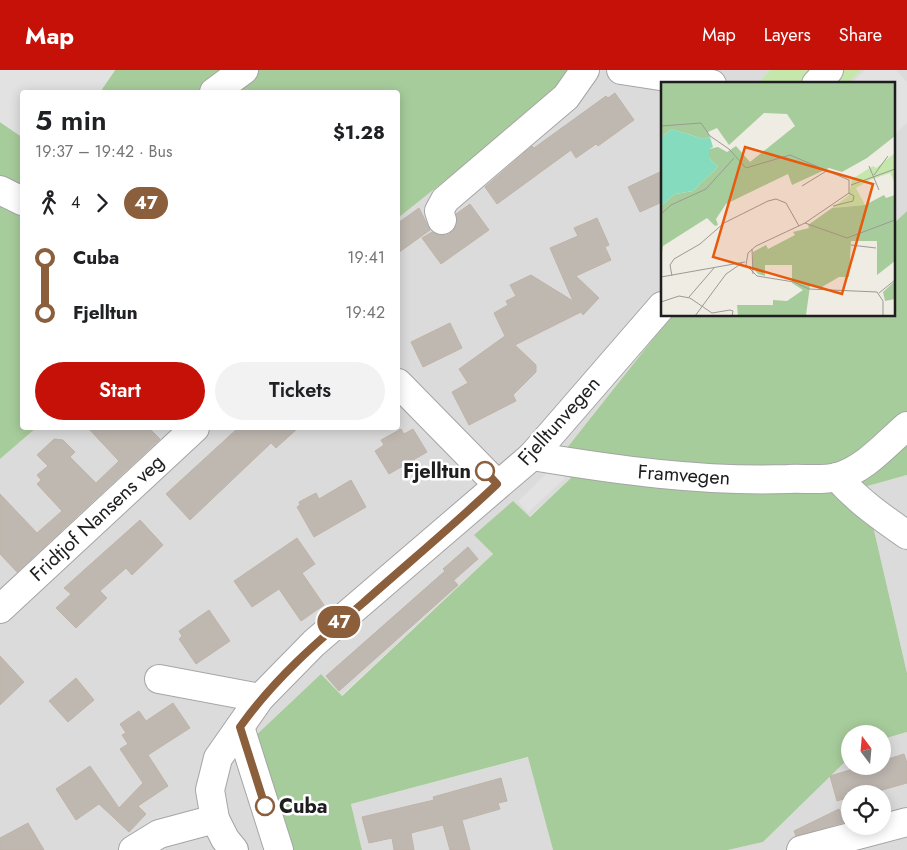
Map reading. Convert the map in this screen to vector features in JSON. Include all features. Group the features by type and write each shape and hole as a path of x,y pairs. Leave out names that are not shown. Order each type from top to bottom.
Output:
{"street":[{"path":"217,90 244,70"},
{"path":"442,220 439,211 445,200 566,97 585,70"},
{"path":"620,70 699,82"},
{"path":"818,82 830,70"},
{"path":"0,190 20,199"},
{"name":"Fjelltunvegen","path":"234,850 225,839 215,819 210,790 218,758 260,698 314,643 455,524 497,484 532,456 661,307"},
{"path":"400,385 497,484"},
{"name":"Framvegen","path":"532,456 634,471 735,479 837,477 884,449 907,426"},
{"name":"Fridtjof Nansens veg","path":"0,609 193,430"},
{"path":"837,477 851,493 907,535"},
{"path":"876,513 907,511"},
{"path":"159,679 260,698"},
{"path":"240,727 279,850"},
{"path":"133,850 159,834 215,819"},
{"path":"175,850 215,819"},
{"path":"801,850 907,822"}],"shaded area":[{"path":"0,70 115,70 101,90 20,90 20,136 0,122"},
{"path":"574,70 907,70 907,211 894,223 894,82 661,82 661,316 671,316 555,463 572,478 529,517 475,535 493,554 341,696 321,674 286,850 0,850 0,459 34,430 400,430 400,216 566,84"},
{"path":"865,70 896,70 907,82 907,123 894,135 894,82 853,82"},
{"path":"554,466 565,478 528,513 518,501"},
{"path":"907,475 907,673 864,487"},
{"path":"907,732 907,850 728,850 763,842 841,766 841,775 891,775 891,737"},
{"path":"529,757 553,850 362,850 351,804"}],"green space":[{"path":"115,70 574,70 566,84 400,216 400,90 101,90"},
{"path":"770,70 861,70 849,82 762,82 762,79"},
{"path":"0,122 20,136 20,430 34,430 0,459"},
{"path":"907,211 907,475 864,487 907,673 907,732 891,737 891,725 841,725 841,766 763,842 728,850 553,850 528,757 351,804 362,850 286,850 249,742 321,674 342,696 493,554 474,535 513,501 530,517 571,478 555,463 671,316 894,316 894,223"}],"building":[{"path":"615,93 634,120 598,146 596,144 576,158 571,150 497,204 485,187 532,146 534,148 606,96 608,98"},
{"path":"661,171 661,202 640,212 628,187"},
{"path":"470,204 489,230 441,264 422,238 432,232 439,235 447,235 453,231 457,223 456,214"},
{"path":"419,208 430,230 400,252 400,222"},
{"path":"597,218 609,245 605,247 611,260 576,276 599,298 583,315 581,312 515,345 536,365 536,372 513,395 516,401 469,425 452,392 468,383 459,369 505,336 494,313 508,305 506,301 516,296 510,285 531,275 573,301 550,248 578,236 574,228"},
{"path":"450,323 462,348 423,367 411,342"},
{"path":"413,429 427,452 389,474 375,451 384,445 381,440 400,430 404,434"},
{"path":"90,430 151,430 160,439 17,572 0,554 0,494 37,533 62,511 37,484 41,480 37,475 48,466 37,455 54,439 63,440 75,452 70,457 96,483 119,461"},
{"path":"236,430 296,430 276,448 271,443 190,520 166,494"},
{"path":"351,480 366,507 314,537 297,507 300,505 299,502 316,493 319,499"},
{"path":"140,520 163,545 132,575 126,568 100,591 107,598 76,628 56,608 71,594 64,588"},
{"path":"297,538 315,564 302,573 324,605 301,621 279,589 252,607 234,581"},
{"path":"468,547 478,559 454,580 447,573 458,585 339,691 326,676 445,571 443,569"},
{"path":"209,610 230,641 196,664 179,639 182,636 179,631"},
{"path":"0,656 24,682 0,705"},
{"path":"76,678 94,700 68,722 49,701"},
{"path":"173,703 190,728 148,755 168,786 138,806 146,814 129,832 99,804 76,820 56,789 90,766 119,808 143,783 120,749 128,744 122,735 126,733 120,724 139,711 146,721"},
{"path":"904,754 907,763 907,783 891,788 891,785 841,785 841,800 837,801 830,776 841,773 841,775 891,775 891,758"},
{"path":"501,778 507,801 498,803 500,809 462,820 470,850 450,850 443,825 411,833 414,850 394,850 392,838 369,843 362,817 434,800 433,797"},
{"path":"839,809 841,813 841,823 796,836 794,831"},
{"path":"28,823 44,850 0,850 0,838"}],"bus line":[{"name":"47","path":"265,806 240,727 260,698 314,643 455,524 497,484 485,471"}],"place":[{"name":"Fjelltun","path":"485,471"},
{"name":"Cuba","path":"265,806"}]}
